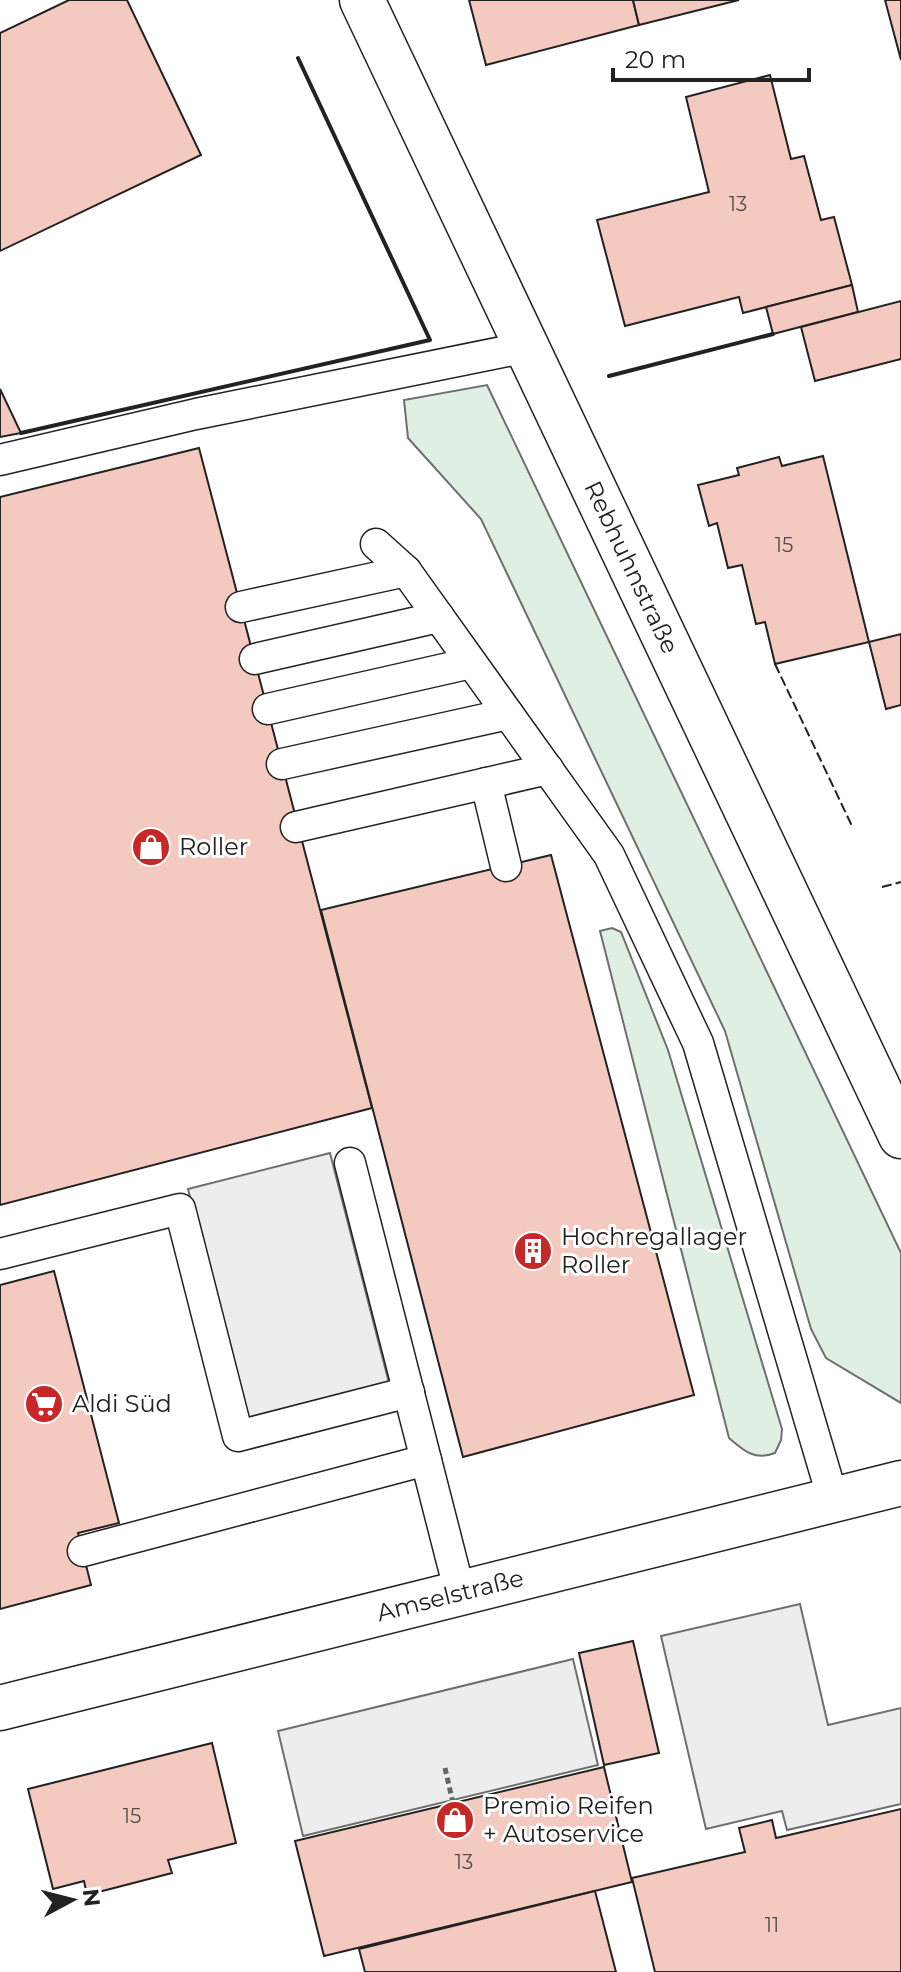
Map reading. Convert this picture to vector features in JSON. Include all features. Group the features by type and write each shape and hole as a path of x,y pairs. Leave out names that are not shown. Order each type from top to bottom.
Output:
{"street":[{"name":"Rebhuhnstraße","path":"362,0 901,1136"},
{"name":"Amselstraße","path":"0,1708 901,1483"}],"lane":[{"path":"0,460 196,414 527,347"},
{"path":"376,544 406,571 609,855 698,1043 833,1499"},
{"path":"241,607 406,571"},
{"path":"255,659 439,617"},
{"path":"268,709 471,663"},
{"path":"282,764 508,714"},
{"path":"296,827 548,769"},
{"path":"486,783 506,866"},
{"path":"350,1163 460,1593"},
{"path":"0,1254 180,1209 238,1436 409,1392"},
{"path":"83,1551 426,1460"}],"path":[{"path":"445,1768 453,1803"}],"green space":[{"path":"487,385 901,1253 901,1403 826,1358 811,1329 725,1031 481,519 408,438 404,400"},
{"path":"612,928 621,932 668,1050 782,1429 775,1453 756,1455 729,1438 600,931"}],"shaded area":[{"path":"330,1153 389,1383 247,1420 188,1189"},
{"path":"800,1604 828,1725 901,1708 901,1804 787,1830 782,1811 706,1829 661,1636"},
{"path":"573,1659 598,1765 303,1836 278,1731"}],"building":[{"path":"69,0 127,0 201,155 0,251 0,33"},
{"path":"469,0 633,0 639,25 486,65"},
{"path":"633,0 739,0 639,25"},
{"path":"885,0 901,0 901,60"},
{"path":"770,75 791,159 804,156 821,220 834,217 852,285 743,313 739,297 625,326 597,220 709,192 686,97"},
{"path":"852,285 858,312 773,334 766,307"},
{"path":"901,301 901,359 815,381 801,327"},
{"path":"0,389 21,433 0,437"},
{"name":"Roller","path":"199,448 372,1108 0,1205 0,497"},
{"path":"823,456 869,642 775,664 765,622 756,624 742,565 728,568 717,523 709,526 698,485 739,475 737,468 779,457 782,466"},
{"path":"901,634 901,705 886,709 869,642"},
{"name":"Hochregallager Roller","path":"551,855 694,1395 463,1457 321,910"},
{"name":"Aldi Süd","path":"54,1271 119,1523 78,1533 91,1585 0,1609 0,1285"},
{"path":"633,1641 659,1753 604,1765 579,1653"},
{"path":"212,1743 236,1843 168,1860 172,1873 87,1895 84,1881 53,1889 28,1789"},
{"path":"604,1767 632,1882 324,1956 295,1841"},
{"path":"901,1809 901,1972 655,1972 632,1878 745,1852 739,1828 772,1820 776,1838"},
{"path":"595,1891 616,1972 365,1972 359,1949"}],"fence":[{"path":"775,664 852,826"},
{"path":"882,887 901,882"}],"wall":[{"path":"21,433 430,340 298,58"},
{"path":"609,376 773,334"}],"place":[{"name":"Roller","path":"151,847"},
{"name":"Hochregallager Roller","path":"533,1251"},
{"name":"Aldi Süd","path":"44,1404"},
{"name":"Premio Reifen + Autoservice","path":"455,1820"}]}
